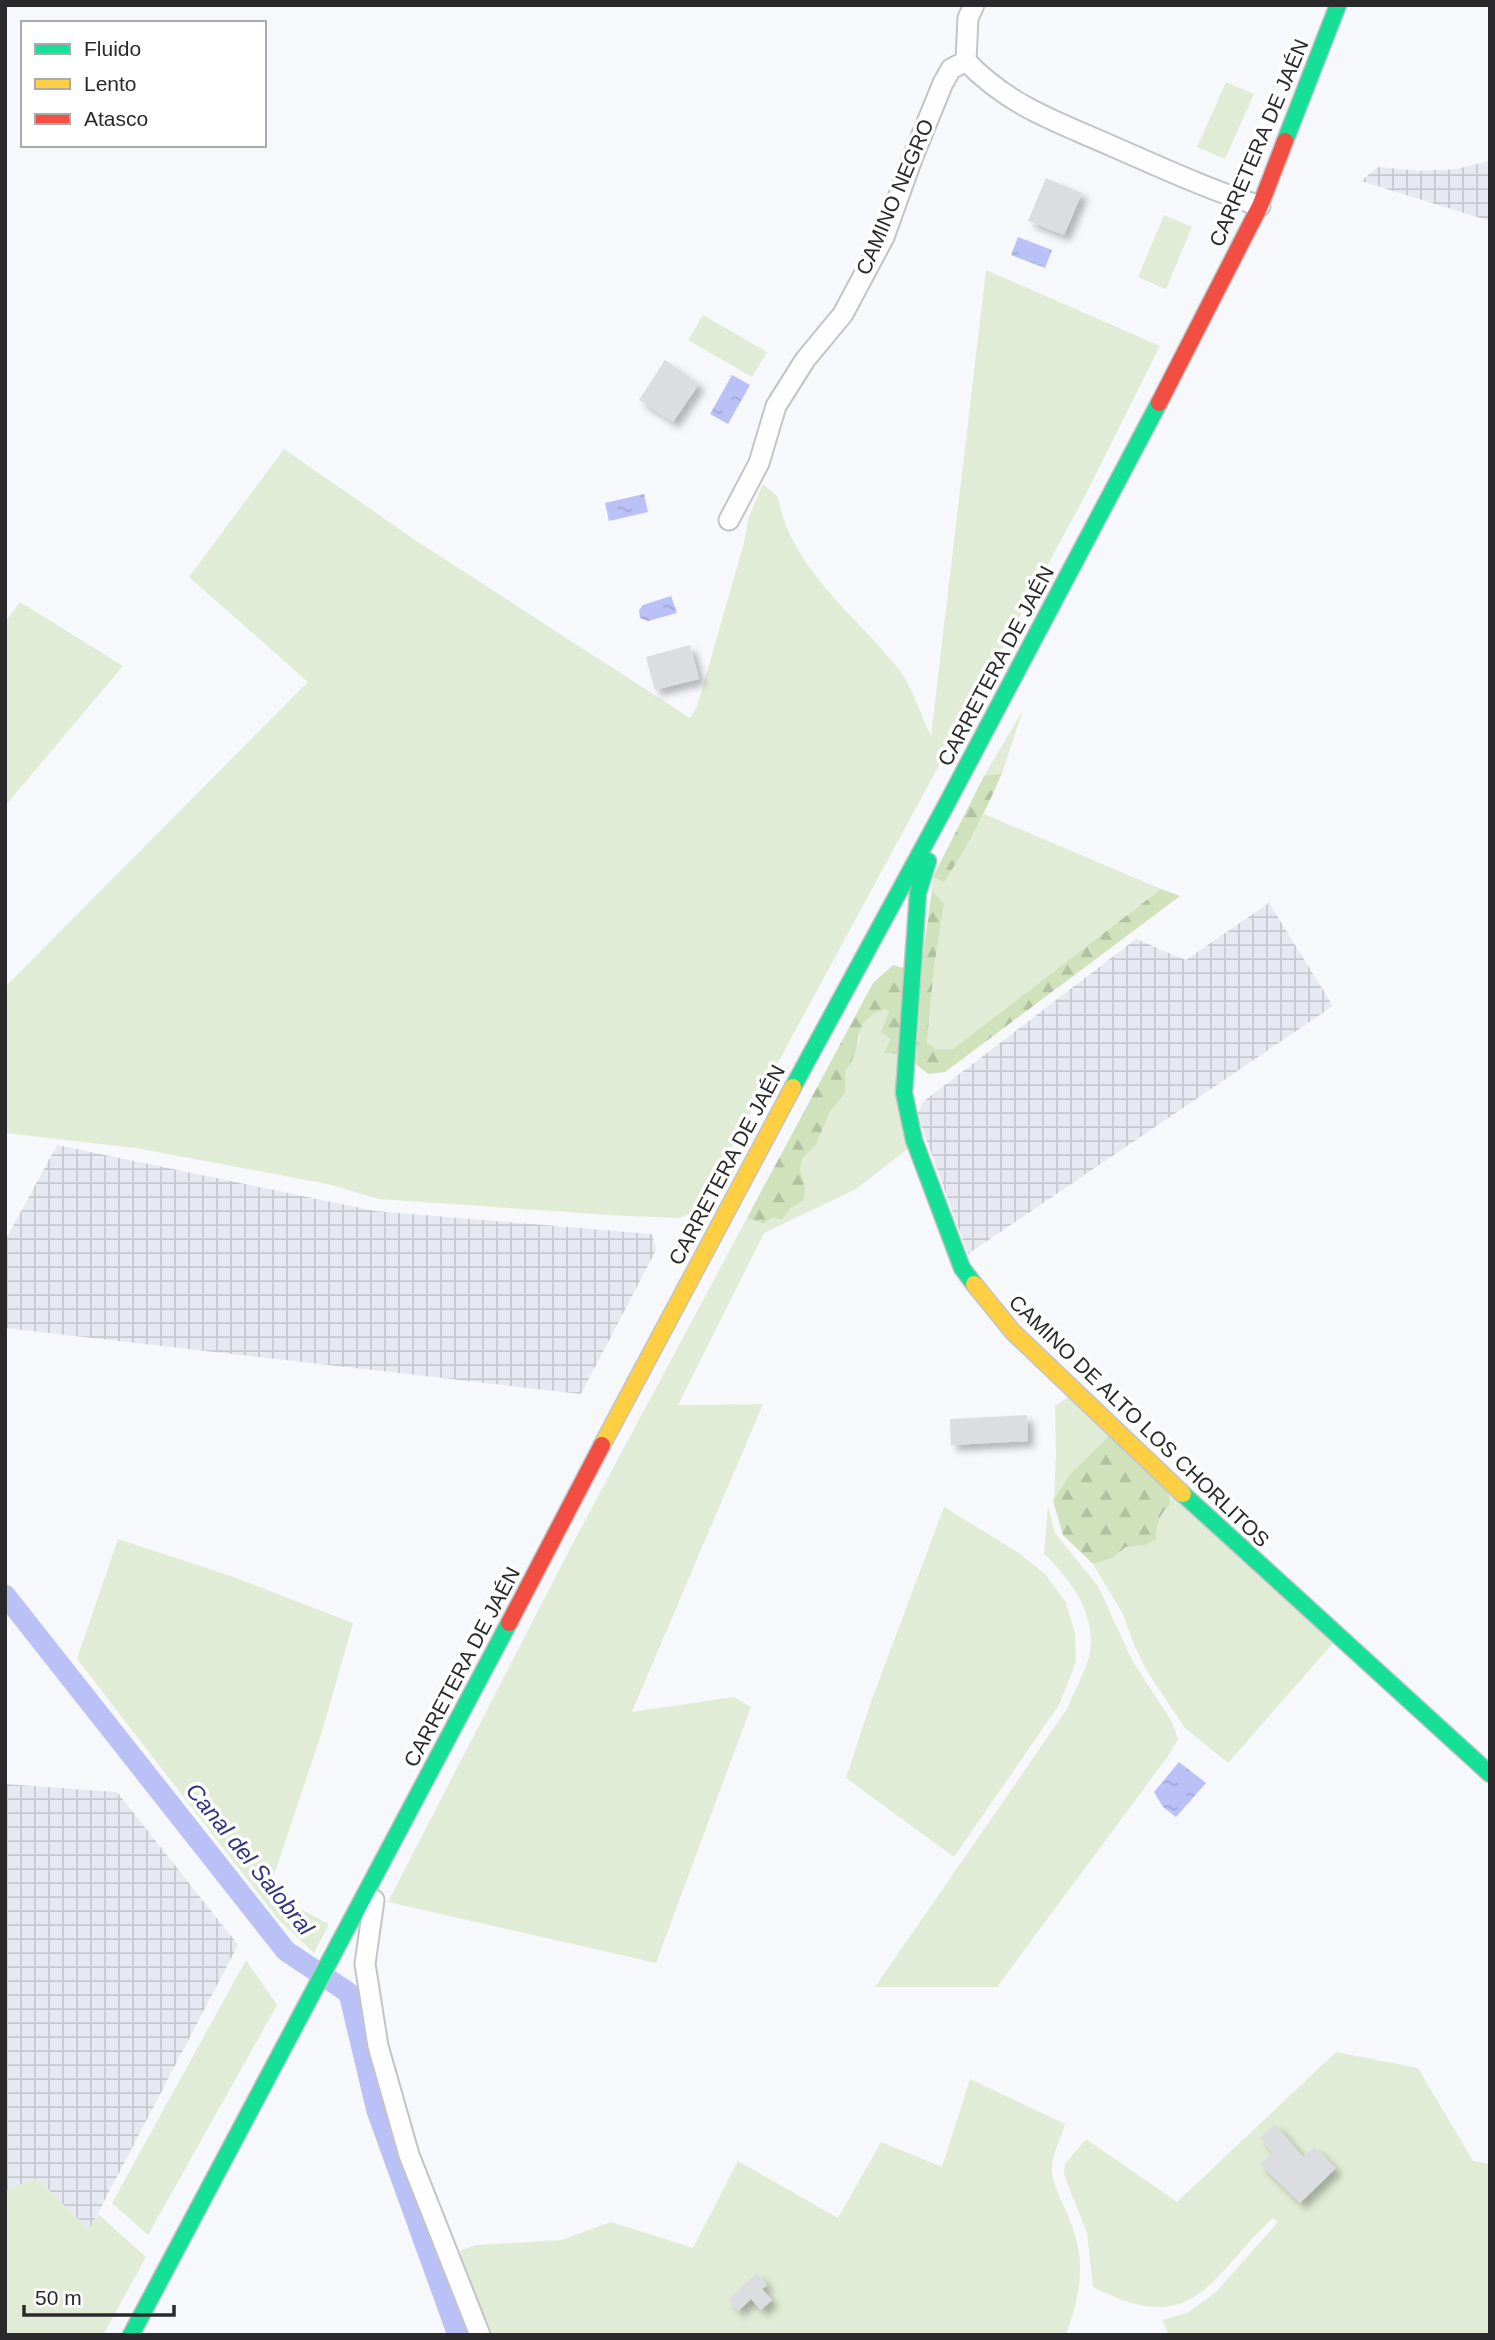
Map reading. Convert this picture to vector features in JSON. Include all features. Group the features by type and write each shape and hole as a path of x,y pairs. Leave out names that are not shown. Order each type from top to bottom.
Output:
{"main road":[{"name":"CARRETERA DE JAÉN","path":"131,2335 343,1939 709,1242 944,809 1201,324 1259,206 1338,5"},
{"name":"CAMINO DE ALTO LOS CHORLITOS","path":"944,809 918,893 904,1093 914,1140 962,1268 987,1303 1013,1332 1237,1545 1490,1774"}],"street":[{"path":"974,5 968,19 966,61 984,80 1017,104 1213,191 1259,206"},
{"name":"CAMINO NEGRO","path":"729,520 759,463 776,406 800,368 843,314 884,237 943,83 951,69 966,61"},
{"path":"371,1885 374,1903 365,1964 378,2046 409,2155 480,2335"}],"shaded area":[{"path":"1490,161 1490,221 1361,181 1378,167 1421,171 1456,169"},
{"path":"1269,903 1333,1006 968,1254 917,1114 924,1101 1136,939 1186,960"},
{"path":"57,1145 375,1211 652,1234 656,1250 581,1394 5,1328 5,1241"},
{"path":"5,1784 117,1792 238,1945 89,2230 37,2178 5,2191"}],"green space":[{"path":"1226,82 1254,94 1225,159 1197,147"},
{"path":"1164,215 1192,227 1166,289 1138,277"},
{"path":"986,270 1160,346 1085,496 698,1210 679,1218 379,1199 328,1184 136,1148 5,1133 5,987 308,682 189,577 284,449 415,540 690,718 697,707 744,543 748,519 763,484 778,497 785,522 810,568 898,668 931,736"},
{"path":"703,315 767,352 752,377 688,340"},
{"path":"20,602 123,666 5,806 5,622"},
{"path":"1023,710 1002,773 984,776"},
{"path":"1002,773 976,829 944,882 933,877 984,776"},
{"path":"984,814 1161,889 953,1049 936,1049 927,1044 934,967 944,904 932,890 933,877 943,881"},
{"path":"1161,889 1180,896 945,1072 928,1074 916,1064 923,955 932,890 944,904 934,967 927,1043 936,1049 953,1049"},
{"path":"893,965 904,968 901,1054 884,1053 891,1039 881,1032 889,1012 884,1009 865,1021 855,1052 845,1071 845,1093 830,1112 816,1145 802,1159 800,1169 805,1187 804,1200 790,1208 782,1220 773,1217 763,1224 747,1218 873,983"},
{"path":"884,1009 889,1012 891,1038 901,1054 910,1147 856,1189 764,1233 678,1405 763,1404 632,1712 734,1697 751,1707 656,1963 388,1902 574,1541 747,1218 762,1224 805,1187 799,1169 802,1159 816,1145 830,1112 845,1093 845,1071 859,1041 861,1026 869,1014"},
{"path":"1071,1395 1112,1433 1070,1474 1054,1501 1055,1406"},
{"path":"1112,1433 1168,1485 1170,1504 1159,1520 1156,1539 1146,1545 1126,1547 1112,1558 1093,1564 1063,1535 1053,1501 1070,1474"},
{"path":"1168,1485 1335,1641 1228,1763 1185,1728 1147,1671 1123,1614 1093,1564 1112,1558 1126,1547 1146,1545 1156,1526"},
{"path":"1048,1506 1055,1533 1098,1586 1132,1660 1172,1722 1178,1739 997,1987 875,1987 1067,1709 1087,1664 1090,1633 1082,1603 1065,1577 1044,1554"},
{"path":"944,1507 1019,1553 1046,1575 1066,1603 1075,1633 1076,1662 1059,1705 954,1857 846,1778 872,1699"},
{"path":"118,1539 228,1575 353,1623 321,1735 273,1878 278,1894 329,1924 314,1953 278,1919 77,1659"},
{"path":"246,1960 277,2005 148,2235 112,2203"},
{"path":"1336,2052 1418,2068 1473,2161 1490,2164 1490,2335 1169,2335 1162,2320 1187,2313 1216,2292 1278,2222 1273,2218 1215,2280 1197,2295 1178,2304 1155,2307 1128,2302 1093,2287 1087,2233 1064,2175 1065,2164 1086,2139 1177,2202"},
{"path":"970,2079 1065,2124 1052,2171 1056,2189 1075,2234 1080,2263 1078,2290 1066,2335 484,2335 458,2259 461,2250 477,2245 561,2240 611,2222 693,2248 738,2161 838,2218 881,2142 942,2167"},
{"path":"37,2178 89,2230 98,2214 146,2257 103,2335 5,2335 5,2191"}],"water":[{"path":"1018,237 1052,250 1045,268 1011,255"},
{"path":"732,375 750,385 728,424 710,414"},
{"path":"644,494 648,512 609,521 605,503"},
{"path":"671,596 677,613 648,621 640,618 639,610 643,605"},
{"path":"1179,1762 1206,1783 1176,1817 1163,1807 1154,1792"}],"building":[{"path":"1046,178 1082,193 1064,235 1028,221"},
{"path":"665,360 699,384 673,422 639,400"},
{"path":"690,645 699,679 655,690 646,657"},
{"path":"1027,1415 1028,1441 951,1445 950,1419"},
{"path":"1275,2124 1303,2157 1314,2147 1336,2168 1300,2203 1260,2164 1272,2152 1260,2138"},
{"path":"757,2273 767,2285 762,2289 772,2300 761,2310 751,2299 738,2311 728,2299"}],"waterway":[{"name":"Canal del Salobral","path":"5,1595 286,1951 349,1993 377,2111 458,2335"}],"traffic: fast":[{"path":"1285,141 1338,5"},
{"path":"793,1087 1159,403"},
{"path":"928,861 918,893 904,1093 914,1140 962,1268 974,1284"},
{"path":"1183,1494 1490,1774"},
{"path":"131,2335 509,1623"}],"traffic: slow":[{"path":"602,1445 793,1087"},
{"path":"974,1284 1013,1332 1183,1494"}],"traffic: jam":[{"path":"1159,403 1260,206 1285,141"},
{"path":"509,1623 602,1445"}]}
